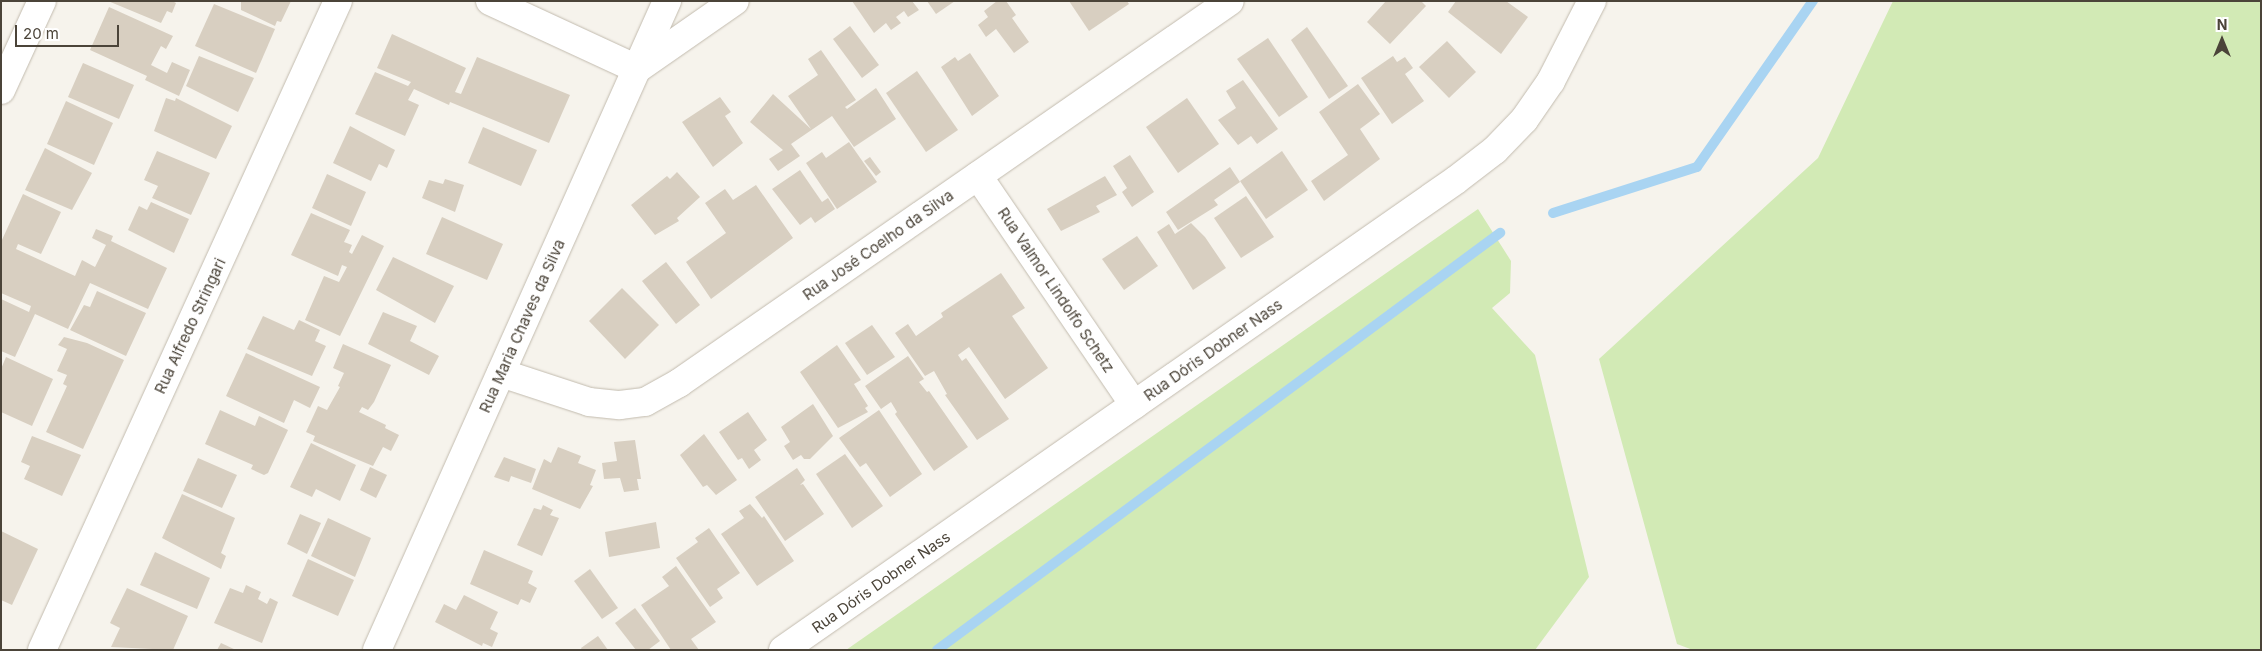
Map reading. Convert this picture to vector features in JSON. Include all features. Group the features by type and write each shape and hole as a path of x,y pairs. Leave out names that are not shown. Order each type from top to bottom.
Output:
{"street":[{"path":"1,90 42,1"},
{"name":"Rua Alfredo Stringari","path":"42,650 338,1"},
{"path":"490,1 637,69 735,1"},
{"name":"Rua Maria Chaves da Silva","path":"377,650 667,1"},
{"name":"Rua José Coelho da Silva","path":"501,374 589,402 620,405 645,402 679,383 1230,1"},
{"name":"Rua Dóris Dobner Nass","path":"784,650 1456,180 1495,150 1524,120 1551,81 1592,1"},
{"name":"Rua Valmor Lindolfo Schetz","path":"978,176 1134,405"}],"green space":[{"path":"1893,1 2261,1 2261,650 1693,650 1677,644 1599,359 1818,158"},
{"path":"1478,209 1511,261 1510,293 1492,308 1535,355 1589,577 1535,650 846,650"}],"building":[{"path":"108,1 172,1 176,3 172,13 167,11 161,23"},
{"path":"241,1 291,1 281,22 277,21 275,26 241,10"},
{"path":"852,1 912,1 919,10 908,17 904,11 896,17 901,23 891,30 886,23 874,33"},
{"path":"927,1 955,1 936,14"},
{"path":"997,1 1006,1 1016,15 1012,18 1029,42 1014,53 996,29 986,37 978,25 988,17 984,11"},
{"path":"1069,1 1127,1 1129,4 1089,31"},
{"path":"1386,1 1421,1 1426,6 1390,44 1367,22"},
{"path":"1456,1 1506,1 1528,17 1501,54 1448,12"},
{"path":"214,4 275,29 256,73 195,46"},
{"path":"109,7 173,36 166,49 161,46 151,65 167,73 172,62 190,70 179,96 145,80 147,76 90,50"},
{"path":"850,26 879,65 862,78 833,39"},
{"path":"1307,27 1348,86 1329,99 1291,40"},
{"path":"392,34 466,68 455,92 461,94 477,57 570,95 549,143 450,102 449,105 414,89 408,100 419,105 405,136 355,114 375,72 408,86 411,82 377,68"},
{"path":"1268,38 1308,97 1279,117 1237,59"},
{"path":"1447,41 1476,72 1449,98 1419,67"},
{"path":"821,50 856,100 845,107 847,109 876,88 896,119 854,147 832,116 791,144 800,156 778,171 769,159 783,150 750,122 773,94 811,129 788,96 818,75 808,59"},
{"path":"970,53 999,96 972,116 941,67 955,57 958,61"},
{"path":"199,56 254,78 238,112 186,86"},
{"path":"1393,56 1397,62 1405,57 1413,68 1405,74 1424,101 1392,124 1361,78"},
{"path":"83,63 134,85 119,119 68,97"},
{"path":"917,71 958,130 926,152 886,93"},
{"path":"1243,80 1278,129 1257,144 1251,136 1238,145 1218,120 1236,108 1226,91"},
{"path":"1358,84 1380,114 1360,129 1380,159 1324,201 1311,181 1348,155 1319,112"},
{"path":"720,97 731,112 725,116 743,143 713,167 682,122"},
{"path":"166,98 175,101 176,98 232,126 216,159 154,131"},
{"path":"1187,98 1219,144 1178,173 1146,127"},
{"path":"66,101 113,123 94,165 47,144"},
{"path":"350,126 395,150 387,168 379,164 371,181 333,163"},
{"path":"483,127 537,150 521,186 468,163"},
{"path":"849,142 877,182 837,209 806,163 822,152 826,158"},
{"path":"45,148 92,173 72,210 25,190"},
{"path":"157,151 210,173 191,215 152,198 158,186 144,180"},
{"path":"1282,151 1308,190 1266,219 1240,181"},
{"path":"1130,155 1154,192 1132,207 1122,192 1127,188 1113,166"},
{"path":"870,157 881,172 876,176 864,161"},
{"path":"1230,167 1240,182 1214,200 1218,205 1178,230 1166,212"},
{"path":"800,170 822,202 828,198 835,209 815,223 811,217 800,225 772,189"},
{"path":"677,172 700,197 677,218 679,221 655,235 631,205 667,176 670,179"},
{"path":"327,174 366,192 351,226 312,208"},
{"path":"1105,176 1117,195 1096,206 1100,212 1061,231 1047,209"},
{"path":"445,179 464,185 455,212 422,198 429,180 443,184"},
{"path":"756,185 793,238 711,299 686,262 726,233 705,203 725,189 733,200"},
{"path":"23,194 61,212 41,254 18,244 16,249 75,276 82,260 95,267 106,245 92,238 96,229 113,236 111,241 167,268 148,309 90,283 68,329 35,314 15,357 1,351 1,299 29,312 31,306 1,293 1,242"},
{"path":"1246,196 1274,237 1241,258 1214,218"},
{"path":"151,202 189,219 174,253 128,230 139,206 147,210"},
{"path":"311,213 350,230 344,242 352,245 349,252 352,254 362,235 384,246 340,336 305,320 324,276 339,282 347,267 342,265 338,276 291,255"},
{"path":"442,217 503,244 487,280 426,254"},
{"path":"1191,223 1205,237 1226,268 1193,290 1157,232 1169,224 1175,234"},
{"path":"1137,236 1158,266 1124,290 1102,259"},
{"path":"393,257 454,286 435,323 376,290"},
{"path":"666,262 700,305 676,324 642,281"},
{"path":"1001,273 1025,308 1012,316 1048,368 1005,399 969,347 958,355 962,361 966,358 1009,419 977,440 945,395 947,394 934,371 925,376 895,333 908,324 916,336 943,317 941,313"},
{"path":"622,288 659,325 625,359 589,321"},
{"path":"97,291 146,313 126,356 70,330 84,305 90,307"},
{"path":"383,312 417,326 410,341 439,356 429,375 368,344"},
{"path":"263,316 294,330 299,320 320,330 315,341 326,346 312,376 247,349"},
{"path":"872,325 895,357 867,375 845,343"},
{"path":"64,337 87,343 124,360 83,449 46,432 67,386 63,384 67,375 57,371 67,349 58,345"},
{"path":"343,344 391,365 374,402 368,410 362,407 359,412 386,425 385,428 399,435 391,451 383,447 373,466 313,441 315,436 306,432 318,406 327,410 340,387 338,386 344,373 333,368"},
{"path":"837,345 861,380 854,384 868,406 865,408 868,412 838,428 800,372"},
{"path":"246,353 320,387 310,408 294,400 284,423 226,396"},
{"path":"908,356 924,379 919,382 927,392 929,391 968,447 934,471 895,414 897,412 891,402 881,409 865,386"},
{"path":"6,357 53,379 32,426 1,412 1,369"},
{"path":"813,404 833,436 810,459 804,459 801,455 793,460 784,446 790,442 781,427"},
{"path":"220,410 255,426 259,416 288,430 268,473 264,475 251,469 253,465 205,444"},
{"path":"879,410 922,474 890,497 866,463 860,467 839,438"},
{"path":"748,412 767,440 754,450 761,460 749,469 742,458 738,460 719,432"},
{"path":"704,434 737,480 716,495 707,485 703,487 680,455"},
{"path":"32,436 81,455 62,496 24,479 30,466 21,462"},
{"path":"635,440 641,479 637,479 639,490 624,492 620,478 604,479 602,463 617,461 614,442"},
{"path":"311,443 356,465 340,501 316,489 312,497 290,487"},
{"path":"558,447 581,456 578,463 596,470 590,485 593,486 580,509 532,489 544,459 551,463"},
{"path":"845,454 883,506 852,528 816,474"},
{"path":"504,457 536,469 531,483 511,476 509,482 494,477"},
{"path":"198,458 237,475 222,508 183,491"},
{"path":"370,467 387,475 376,498 360,490"},
{"path":"797,468 805,480 800,485 803,484 824,514 785,541 755,497"},
{"path":"182,494 235,518 221,553 226,556 221,569 162,538"},
{"path":"750,504 762,518 764,516 794,561 757,586 721,534 744,518 739,511"},
{"path":"543,505 553,510 550,515 559,518 542,556 517,545 534,508 541,510"},
{"path":"300,514 321,523 307,554 287,544"},
{"path":"328,518 371,538 355,577 311,556"},
{"path":"656,522 660,548 609,557 605,532"},
{"path":"709,528 740,573 717,589 723,598 710,607 676,558 698,542 695,538"},
{"path":"1,531 38,549 12,605 1,600"},
{"path":"484,550 533,571 528,583 537,588 530,603 521,599 518,605 470,584"},
{"path":"155,552 210,578 197,609 140,585"},
{"path":"308,559 354,580 338,616 292,596"},
{"path":"676,566 716,622 691,639 699,650 671,650 641,605 669,586 662,577"},
{"path":"590,569 618,608 602,619 574,581"},
{"path":"246,585 261,592 258,599 267,604 270,598 278,602 262,643 214,623 230,588 243,593"},
{"path":"127,588 188,616 173,650 111,647 120,628 110,623"},
{"path":"464,595 498,612 490,629 498,633 492,647 483,643 482,646 435,622 444,604 456,610"},
{"path":"635,608 660,641 648,650 636,650 615,623"},
{"path":"598,636 608,650 582,650 581,648"},
{"path":"221,643 236,650 217,650"}],"waterway":[{"path":"1553,213 1697,167 1813,1"},
{"path":"937,650 1500,233"}]}
